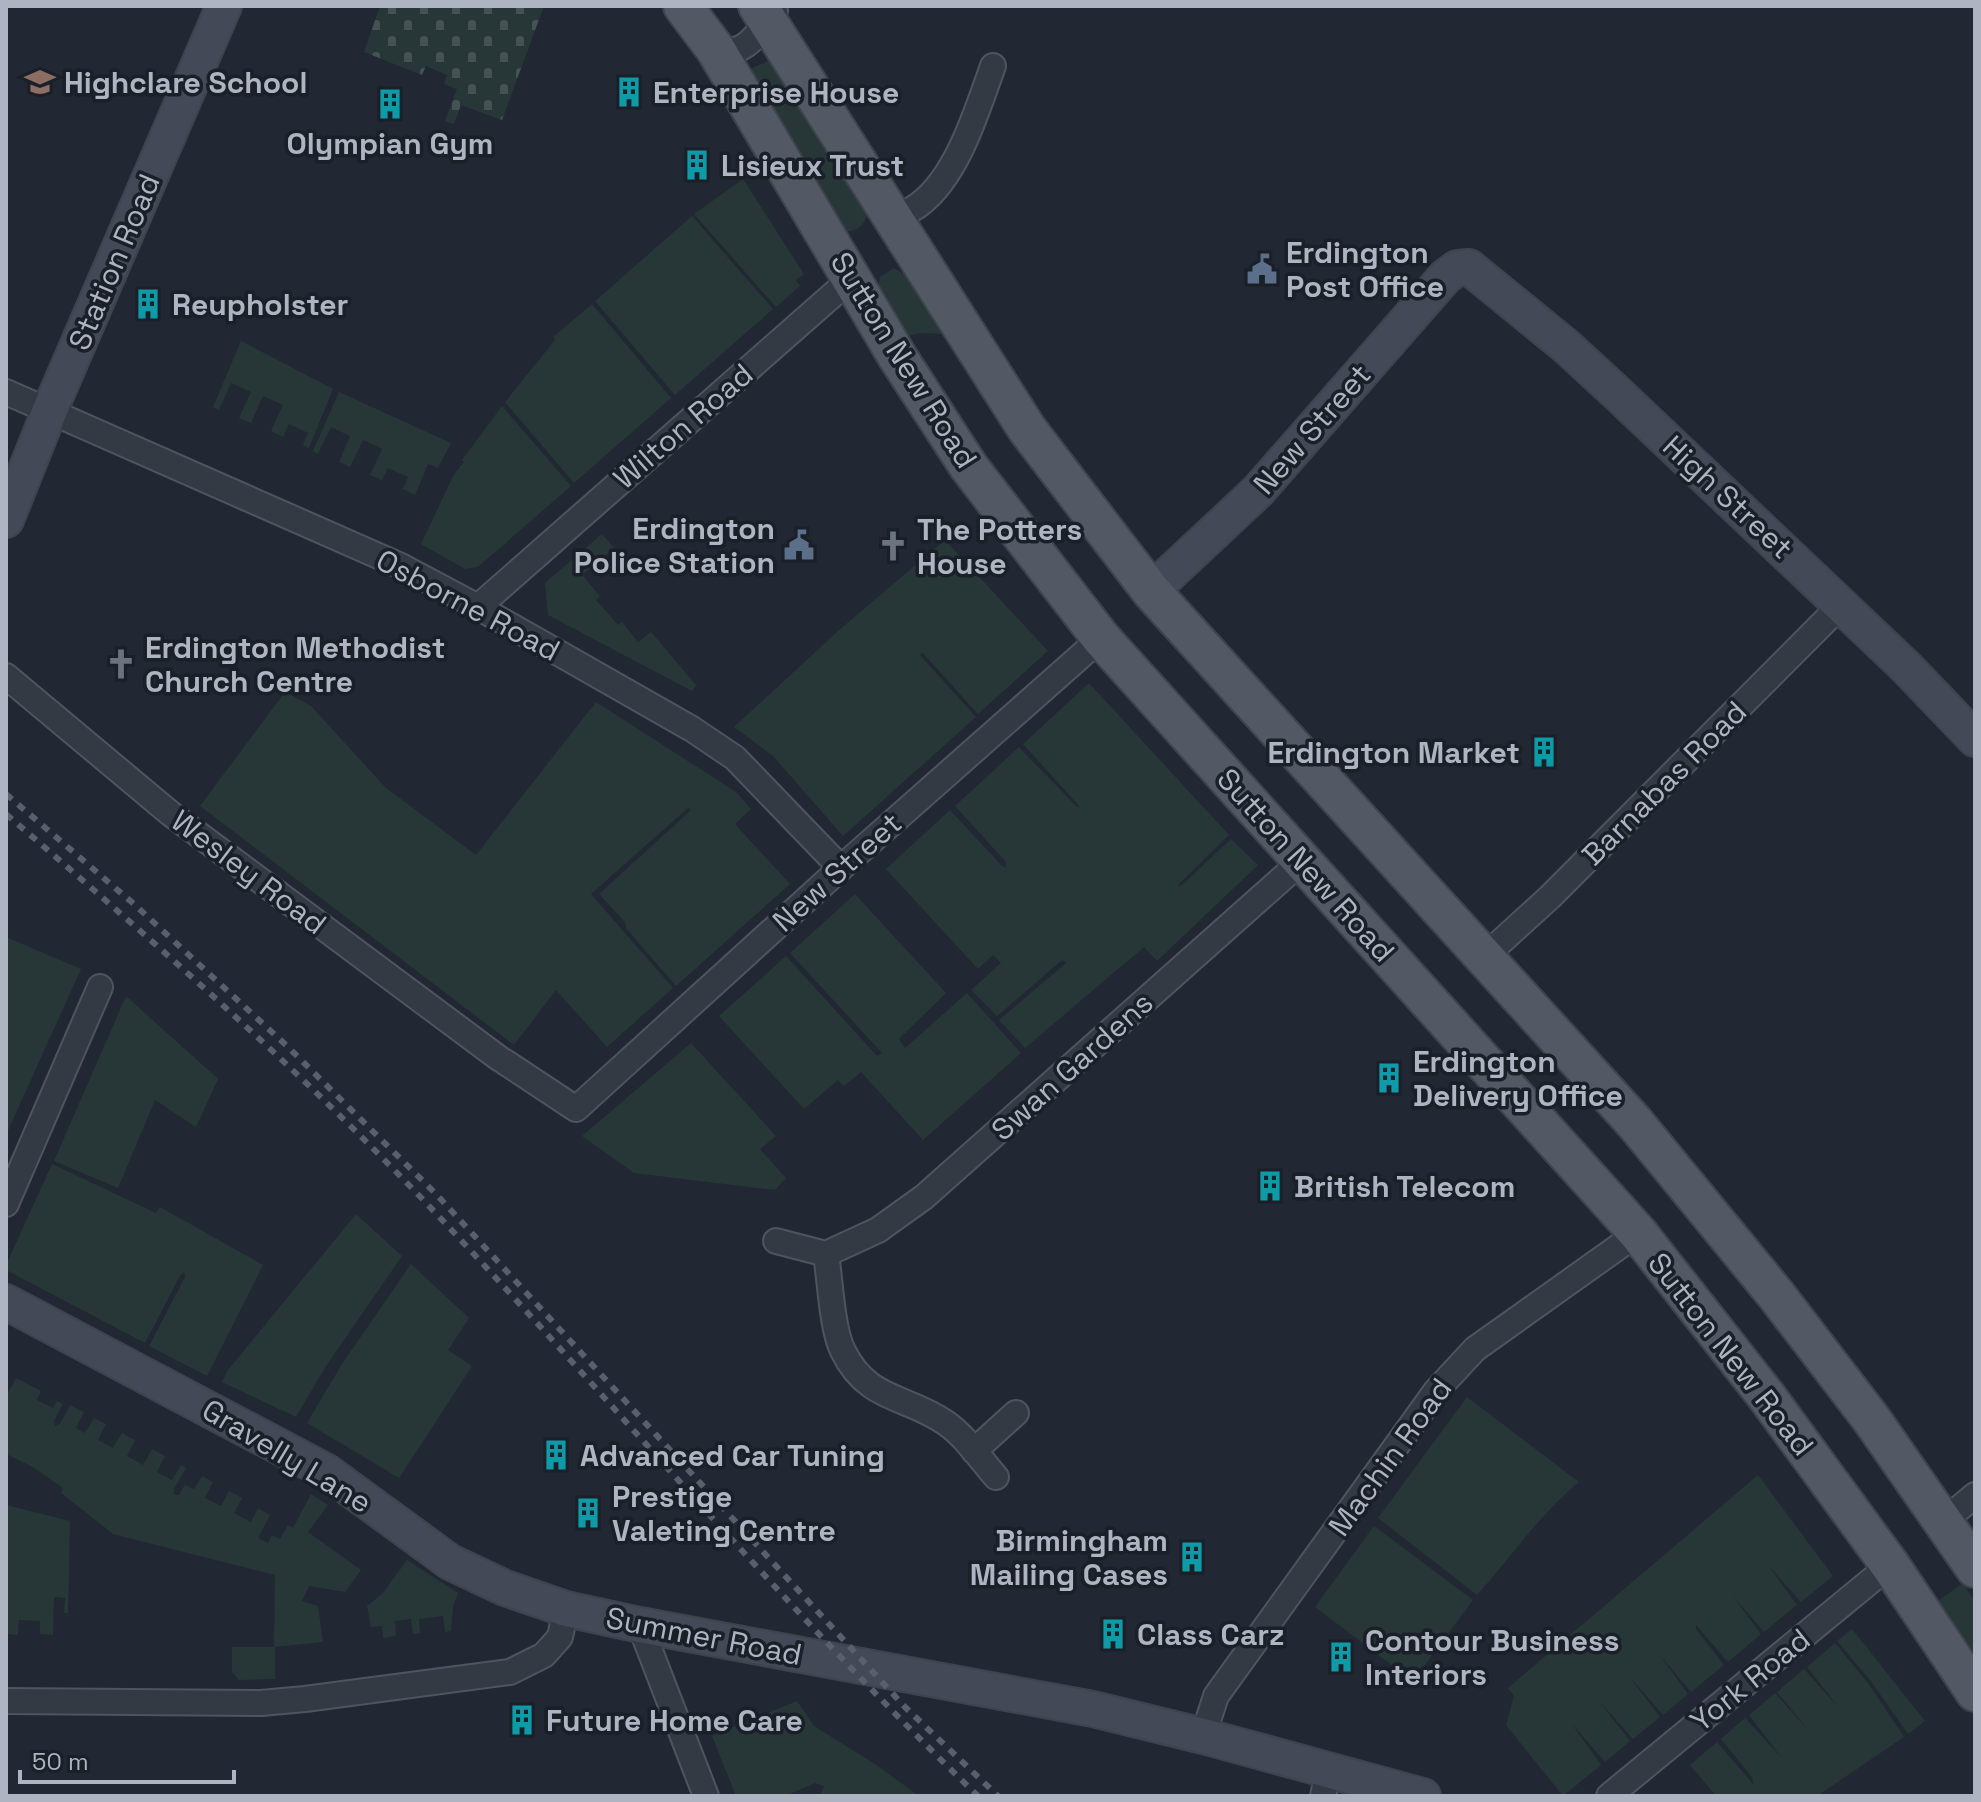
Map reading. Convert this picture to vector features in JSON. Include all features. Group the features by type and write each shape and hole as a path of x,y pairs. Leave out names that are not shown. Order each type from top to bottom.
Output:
{"main road":[{"name":"Station Road","path":"6,520 224,6"},
{"path":"768,11 893,220 1027,429 1151,591 1635,1123 1777,1296 1872,1420 1975,1568"},
{"name":"Sutton New Road","path":"698,21 853,277 897,356 969,467 1101,638 1638,1233 1767,1397 1890,1565 1975,1692"},
{"name":"New Street","path":"1151,591 1258,491 1445,277 1457,268 1469,267"},
{"name":"High Street","path":"1469,267 1567,347 1906,667 1975,739"},
{"name":"Gravelly Lane","path":"6,1302 327,1472 450,1562 505,1588 566,1609"},
{"name":"Summer Road","path":"566,1609 1093,1709 1203,1736 1326,1784 1423,1796"}],"street":[{"path":"698,21 733,52 751,42 768,11"},
{"path":"893,220 921,204 944,178 972,123 993,66"},
{"name":"Wilton Road","path":"478,607 853,277"},
{"name":"Osborne Road","path":"6,392 401,566 478,607 692,729 735,758 841,868"},
{"name":"Barnabas Road","path":"1484,957 1550,897 1841,605"},
{"name":"New Street","path":"576,1109 841,868 1101,638"},
{"name":"Wesley Road","path":"6,676 171,814 503,1060 576,1109"},
{"name":"Swan Gardens","path":"826,1254 878,1230 924,1197 1303,860"},
{"path":"6,1204 100,987"},
{"name":"Machin Road","path":"1203,1736 1216,1696 1436,1391 1475,1349 1638,1233"},
{"path":"776,1241 826,1254 841,1348 853,1368 869,1385 889,1397 946,1423 996,1477"},
{"path":"974,1451 1016,1413"},
{"path":"1944,1521 1975,1495"},
{"name":"York Road","path":"1609,1796 1890,1565"},
{"name":"Summer Road","path":"6,1701 261,1703 510,1672 544,1655 560,1637 566,1609"},
{"path":"640,1625 706,1796"}],"green space":[{"path":"380,6 544,6 502,120 461,105 454,124 445,121 457,89 444,84 447,75 426,66 422,75 364,52"},
{"path":"767,61 772,62 868,213 858,228 841,231 748,77 751,69"},
{"path":"743,179 804,274 796,280 800,286 776,307 694,214"},
{"path":"692,216 773,309 675,395 595,301"},
{"path":"894,268 905,275 942,334 907,336 878,286 880,277"},
{"path":"592,304 671,398 574,483 505,402 555,340 553,337"},
{"path":"241,341 333,389 309,448 303,445 308,433 289,424 283,437 271,431 283,405 263,396 251,423 239,418 251,392 231,383 219,410 213,407"},
{"path":"339,392 451,443 438,468 428,464 415,495 403,489 408,477 388,468 382,480 370,475 382,449 363,440 350,467 339,462 350,436 331,427 318,454 313,451"},
{"path":"502,406 571,486 478,567 465,569 421,544 454,474 464,462 462,460"},
{"path":"602,534 614,548 582,575 600,596 596,600 618,625 622,622 638,642 651,632 696,685 692,691 548,615 545,583"},
{"path":"945,540 1048,651 978,714 922,652 920,655 976,717 843,836 773,756 734,727 838,631"},
{"path":"1089,683 1229,835 1177,886 1182,885 1231,839 1258,865 1157,961 1144,947 1025,1048 999,1020 1066,963 1062,960 997,1016 971,990 1001,963 993,955 978,969 886,869 950,810 1006,868 1006,862 955,806 1019,747 1081,808 1023,744"},
{"path":"285,692 311,706 386,788 476,855 596,702 736,792 751,809 735,824 790,884 676,986 599,894 691,810 688,808 591,894 673,988 607,1047 556,990 514,1045 200,806"},
{"path":"855,894 946,993 899,1039 905,1048 967,993 1021,1053 923,1140 861,1072 844,1086 838,1080 804,1109 719,1016 786,956 877,1056 882,1053 790,953"},
{"path":"6,937 81,969 6,1135"},
{"path":"126,996 218,1079 196,1127 155,1100 118,1188 54,1161"},
{"path":"691,1043 776,1136 760,1149 786,1178 775,1190 634,1173 582,1136"},
{"path":"52,1164 156,1213 160,1207 263,1265 207,1376 149,1346 185,1277 184,1272 145,1343 6,1270"},
{"path":"356,1214 402,1256 326,1366 296,1417 222,1382 228,1370"},
{"path":"411,1264 469,1318 448,1350 472,1366 399,1478 307,1423 342,1364"},
{"path":"16,1378 41,1391 37,1400 53,1408 57,1401 63,1404 54,1421 55,1426 60,1424 70,1405 84,1412 76,1428 85,1433 94,1418 106,1424 98,1440 113,1448 122,1433 135,1440 127,1456 143,1465 152,1449 165,1456 157,1472 172,1480 181,1465 186,1468 174,1489 174,1495 179,1495 185,1485 194,1489 202,1476 213,1482 205,1498 221,1506 229,1491 242,1498 234,1513 251,1522 258,1508 270,1515 258,1538 268,1543 272,1535 280,1539 288,1525 293,1528 311,1494 328,1505 308,1532 361,1570 345,1592 309,1586 302,1601 318,1606 323,1642 275,1647 275,1679 239,1680 232,1672 232,1647 274,1647 275,1575 113,1534 61,1493 63,1488 33,1467 6,1454 6,1397"},
{"path":"1467,1397 1579,1482 1539,1522 1477,1595 1378,1518"},
{"path":"1758,1475 1833,1576 1801,1602 1768,1565 1797,1605 1764,1632 1733,1596 1761,1634 1728,1662 1696,1625 1724,1665 1691,1692 1659,1654 1688,1694 1663,1715 1629,1676 1660,1717 1633,1739 1600,1702 1630,1741 1605,1762 1572,1724 1601,1765 1563,1796 1506,1725 1514,1696 1508,1688"},
{"path":"6,1505 70,1521 68,1613 64,1613 65,1598 54,1597 53,1635 40,1634 40,1621 19,1620 18,1635 6,1634"},
{"path":"1374,1526 1473,1600 1413,1681 1315,1607"},
{"path":"407,1560 458,1593 453,1606 451,1631 445,1632 443,1616 419,1619 420,1633 413,1634 411,1619 395,1621 396,1636 383,1638 382,1626 371,1627 367,1606 383,1593"},
{"path":"1963,1583 1975,1602 1975,1659 1938,1601"},
{"path":"1852,1629 1925,1721 1908,1734 1870,1680 1837,1641"},
{"path":"1835,1643 1868,1683 1904,1737 1817,1796 1716,1796 1690,1765 1717,1742 1753,1784 1752,1777 1721,1739 1745,1718 1782,1758 1749,1715 1775,1693 1810,1732 1777,1692 1804,1669 1839,1708 1807,1667"},
{"path":"797,1701 814,1726 919,1796 820,1796 824,1786 815,1783 785,1796 736,1796 712,1736"}],"railway":[{"path":"6,794 135,905 288,1047 437,1195 904,1706 998,1796"},
{"path":"6,814 222,1005 379,1154 836,1652 978,1796"}],"place":[{"name":"Highclare School","path":"40,82"},
{"name":"Enterprise House","path":"629,92"},
{"name":"Olympian Gym","path":"390,104"},
{"name":"Lisieux Trust","path":"697,165"},
{"name":"Erdington Post Office","path":"1262,269"},
{"name":"Reupholster","path":"148,304"},
{"name":"Erdington Police Station","path":"799,545"},
{"name":"The Potters House","path":"893,546"},
{"name":"Erdington Methodist Church Centre","path":"121,664"},
{"name":"Erdington Market","path":"1544,752"},
{"name":"Erdington Delivery Office","path":"1389,1078"},
{"name":"British Telecom","path":"1270,1186"},
{"name":"Advanced Car Tuning","path":"556,1455"},
{"name":"Prestige Valeting Centre","path":"588,1513"},
{"name":"Birmingham Mailing Cases","path":"1192,1557"},
{"name":"Class Carz","path":"1113,1634"},
{"name":"Contour Business Interiors","path":"1341,1657"},
{"name":"Future Home Care","path":"522,1720"}]}
